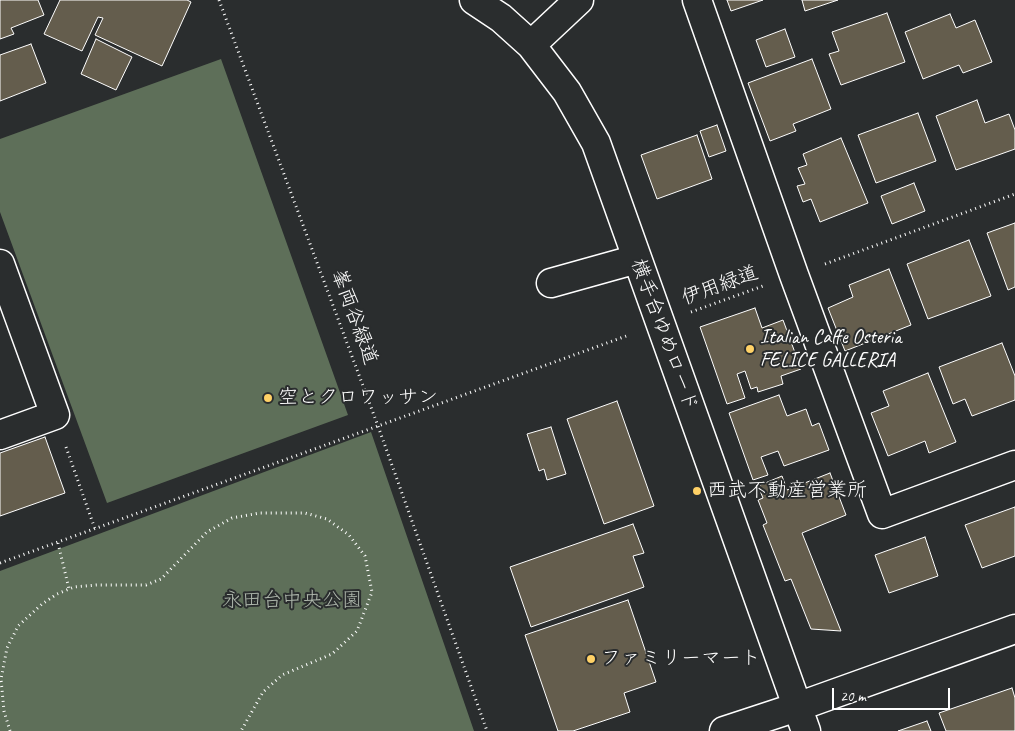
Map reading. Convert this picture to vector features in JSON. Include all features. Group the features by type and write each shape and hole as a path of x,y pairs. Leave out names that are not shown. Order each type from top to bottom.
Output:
{"street":[{"name":"横手台ゆめロード","path":"474,0 501,18 531,45 567,92 596,143 802,719"},
{"path":"531,45 579,0"},
{"path":"697,0 794,275 882,514 1015,465"},
{"path":"551,283 638,259"},
{"path":"0,264 55,415 0,435"},
{"path":"724,731 802,719 1015,629"}],"path":[{"name":"峯両谷緑道","path":"219,0 378,426 486,731"},
{"name":"伊用緑道","path":"0,563 1015,194"},
{"path":"55,415 95,529"},
{"path":"10,731 1,696 1,679 7,648 18,626 42,604 69,589 96,585 146,585 161,580 207,532 232,518 260,513 305,513 327,518 349,535 365,556 372,592 357,631 332,654 282,676 263,692 241,731"},
{"path":"58,542 69,589"}],"green space":[{"path":"221,59 348,415 107,503 0,212 0,139"},
{"name":"永田台中央公園","path":"371,432 474,731 0,731 0,571"}],"building":[{"path":"0,0 38,0 44,15 11,28 14,34 0,39"},
{"path":"60,0 187,0 191,2 162,66 95,35 103,18 98,17 82,51 44,34"},
{"path":"727,0 763,0 731,11"},
{"path":"802,0 838,0 805,11"},
{"path":"887,13 905,62 841,85 829,54 839,51 832,32"},
{"path":"950,14 956,28 975,20 992,62 963,73 959,65 923,79 905,32"},
{"path":"785,29 795,57 766,67 756,40"},
{"path":"96,39 132,57 116,90 81,74"},
{"path":"31,44 46,83 0,101 0,55"},
{"path":"812,59 831,109 793,124 796,131 770,141 748,83"},
{"path":"977,100 985,123 1009,114 1015,130 1015,149 956,170 936,116"},
{"path":"918,113 936,161 876,183 858,135"},
{"path":"717,125 726,151 709,157 700,131"},
{"path":"697,135 712,179 657,199 641,155"},
{"path":"841,138 868,203 820,222 811,199 803,202 797,186 805,184 798,168 807,165 803,154"},
{"path":"914,183 925,211 892,224 881,196"},
{"path":"1015,223 1015,287 1008,290 987,233"},
{"path":"969,240 991,296 928,319 907,264"},
{"path":"889,269 911,325 845,351 828,308 853,297 849,285"},
{"name":"Italian Caffe Osteria FELICE GALLERIA","path":"755,308 762,328 783,320 801,369 781,376 783,384 758,392 757,387 751,389 745,371 737,374 745,398 727,404 700,327"},
{"path":"1002,343 1015,376 1015,400 972,416 965,399 953,404 939,367"},
{"path":"928,373 956,442 929,453 925,441 888,456 871,413 889,406 883,391"},
{"path":"779,395 787,416 806,409 812,426 819,423 829,450 784,466 778,451 761,457 768,475 753,480 729,413"},
{"path":"617,401 654,506 604,524 567,419"},
{"path":"551,427 566,474 547,480 544,469 539,471 527,434"},
{"path":"45,437 65,493 0,516 0,453"},
{"path":"830,473 846,515 802,533 841,631 811,629 791,579 785,581 763,525 767,523 758,500 763,498 758,486 782,476 787,490"},
{"path":"1015,507 1015,556 982,568 965,525"},
{"path":"633,524 644,553 633,556 644,587 531,627 510,567"},
{"path":"925,537 938,576 889,593 875,555"},
{"name":"ファミリーマート","path":"628,600 656,682 624,693 630,712 573,731 558,731 525,635"},
{"path":"1012,688 1015,698 1015,731 946,731 939,713"},
{"path":"927,721 931,731 898,731"}],"place":[{"name":"Italian Caffe Osteria FELICE GALLERIA","path":"750,349"},
{"name":"空とクロワッサン","path":"268,398"},
{"name":"西武不動産営業所","path":"697,491"},
{"name":"ファミリーマート","path":"591,659"}]}
